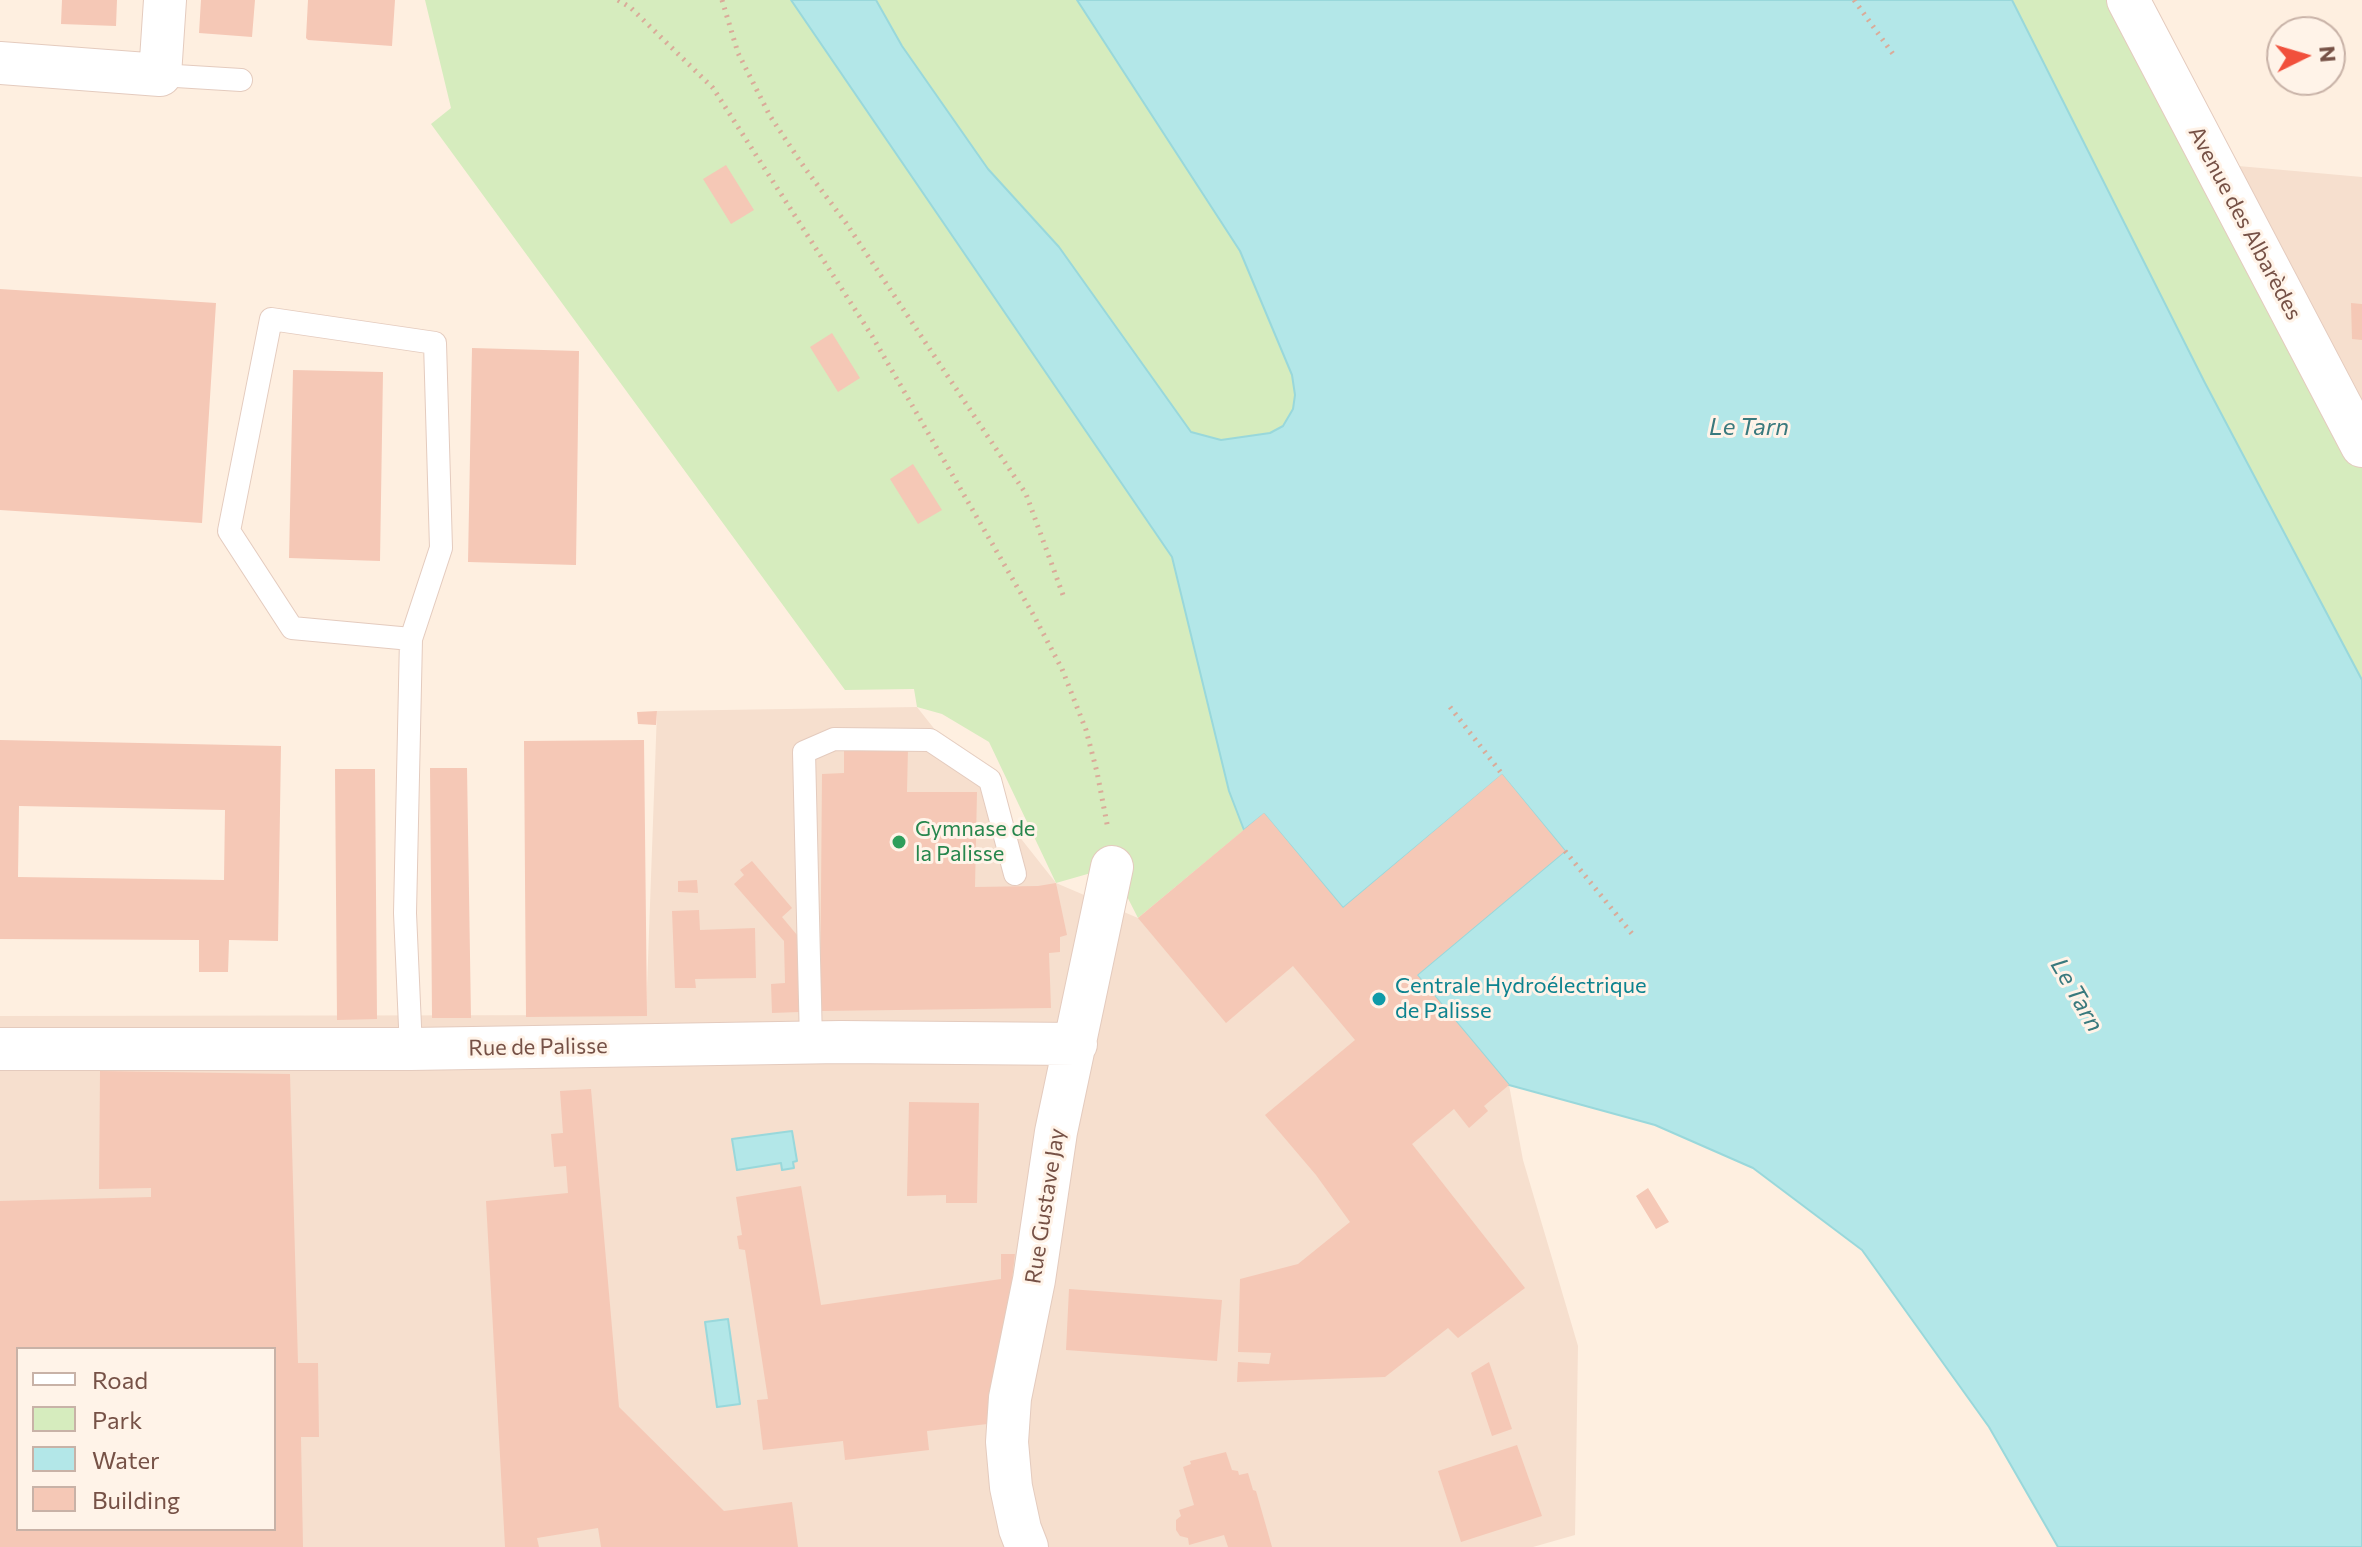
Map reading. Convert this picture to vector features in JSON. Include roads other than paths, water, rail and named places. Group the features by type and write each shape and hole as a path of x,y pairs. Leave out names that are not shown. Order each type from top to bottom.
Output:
{"street":[{"path":"0,63 160,75 165,0"},
{"name":"Avenue des Albarèdes","path":"2128,0 2362,446"},
{"name":"Rue Gustave Jay","path":"1027,1547 1011,1487 1007,1442 1010,1398 1034,1280 1056,1132 1112,867"},
{"name":"Rue de Palisse","path":"0,1049 411,1049 811,1042 1076,1044"}],"lane":[{"path":"160,75 241,80"},
{"path":"411,639 292,628 229,531 271,319 435,343 441,548 411,639 405,913 411,1049"},
{"path":"811,1042 804,752 834,739 930,740 990,780 1015,874"}],"water":[{"name":"Le Tarn","path":"791,0 876,0 902,46 988,169 1059,247 1191,432 1221,440 1270,433 1283,426 1293,409 1295,395 1292,375 1240,251 1077,0 2012,0 2205,383 2362,680 2362,1547 2058,1547 1989,1427 1862,1250 1753,1168 1655,1125 1509,1085 1417,975 1565,851 1502,775 1343,908 1264,814 1244,830 1229,791 1172,557"},
{"path":"792,1131 797,1161 793,1162 794,1168 782,1170 781,1163 737,1170 732,1139"},
{"path":"728,1319 740,1404 717,1407 705,1322"}],"place":[{"name":"Gymnase de la Palisse","path":"899,842"},
{"name":"Centrale Hydroélectrique de Palisse","path":"1379,999"}]}
